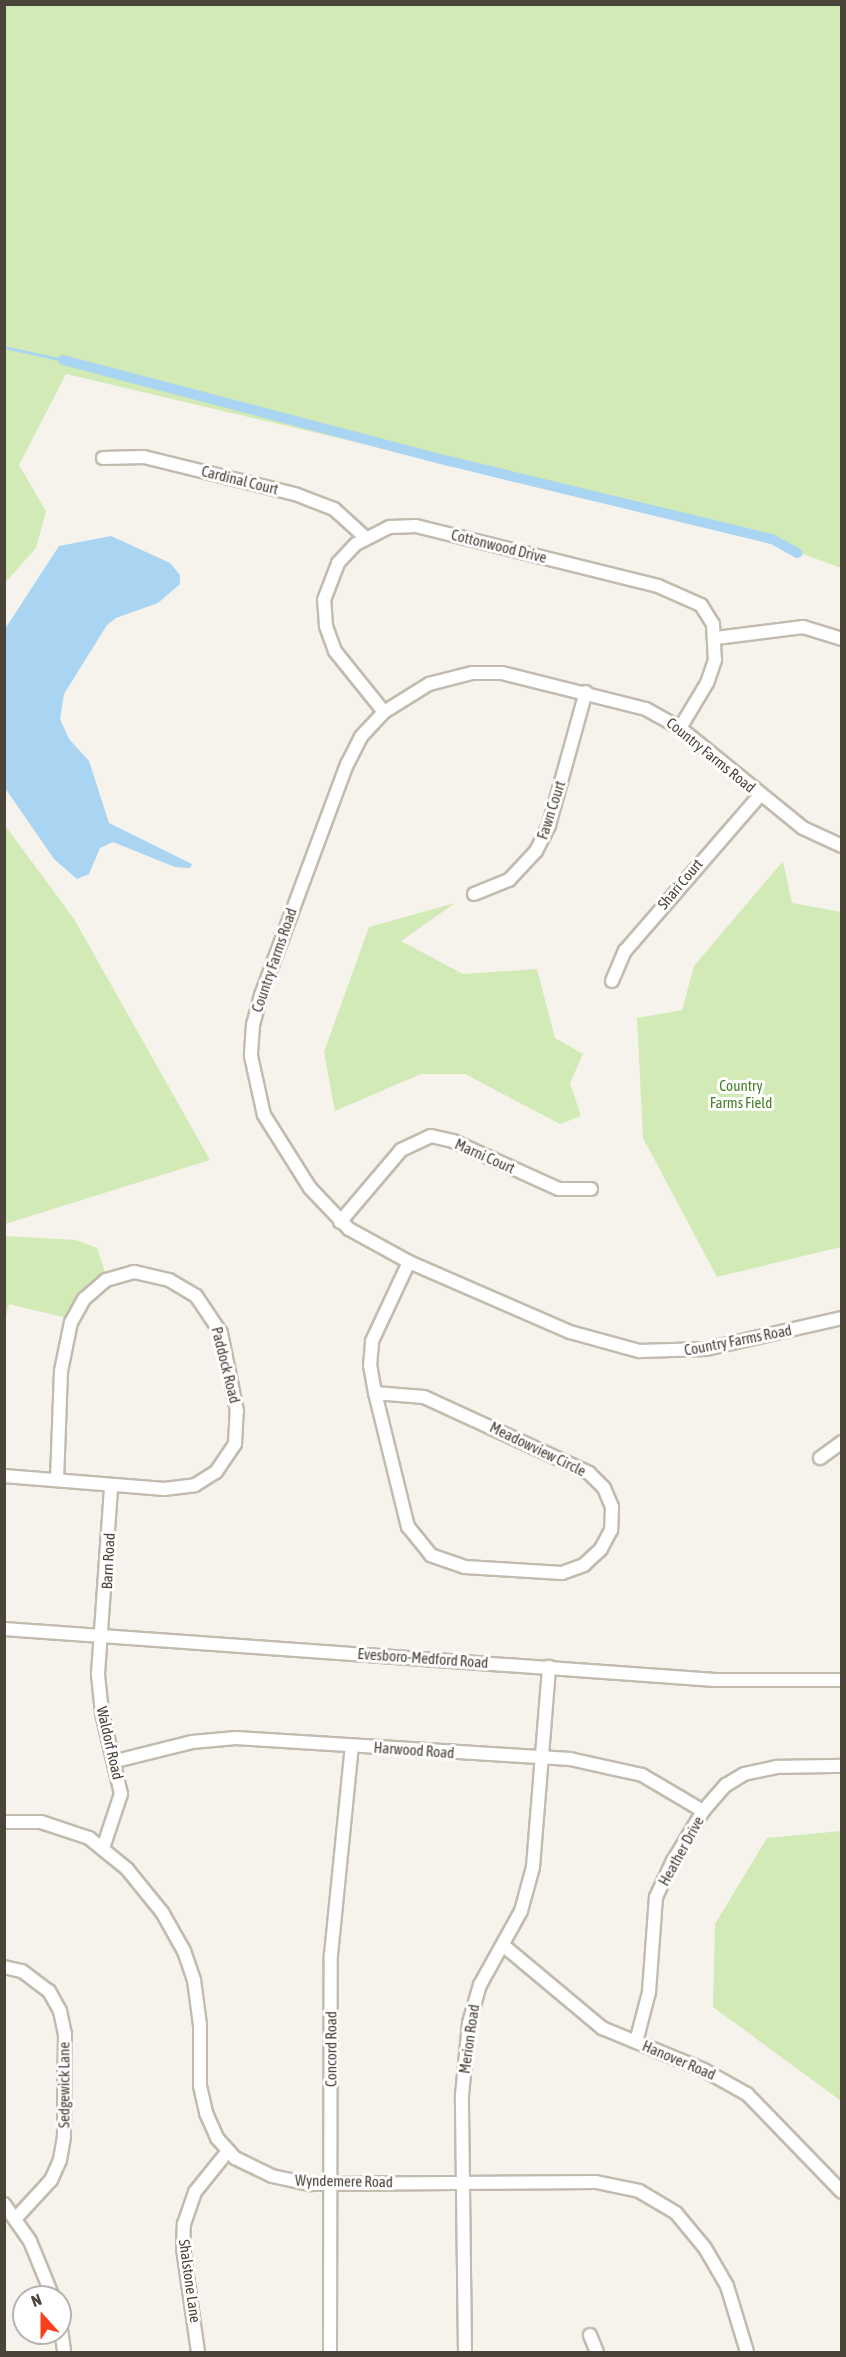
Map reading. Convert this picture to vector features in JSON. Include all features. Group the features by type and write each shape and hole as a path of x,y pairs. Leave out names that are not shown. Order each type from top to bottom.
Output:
{"street":[{"name":"Cardinal Court","path":"103,458 144,457 295,494 334,509 366,538"},
{"name":"Cottonwood Drive","path":"384,712 339,656 324,613 327,586 338,563 366,538 390,527 416,526 664,588 700,605 716,638"},
{"path":"680,728 707,683 715,660 716,638 803,627 828,632 842,639"},
{"name":"Country Farms Road","path":"842,846 803,828 680,728 646,709 516,675 472,673 429,684 384,712 361,737 334,792 261,995 251,1041 256,1087 270,1128 310,1188 340,1222 409,1262 570,1332 639,1351 706,1349 842,1318"},
{"name":"Fawn Court","path":"474,894 509,880 536,851 551,818 585,692"},
{"name":"Shari Court","path":"612,981 625,951 760,795"},
{"name":"Marni Court","path":"340,1222 393,1158 410,1143 431,1136 453,1140 559,1189 591,1189"},
{"name":"Meadowview Circle","path":"375,1393 424,1397 589,1473 604,1488 612,1507 611,1530 602,1550 584,1564 562,1573 465,1566 431,1555 408,1527 375,1393 370,1366 372,1341 409,1262"},
{"name":"Paddock Road","path":"4,1476 57,1478 111,1487 164,1489 195,1485 225,1462 237,1437 234,1389 214,1320 192,1293 148,1273 128,1273 106,1280 88,1293 73,1315 61,1371 57,1478"},
{"path":"820,1458 842,1442"},
{"name":"Barn Road","path":"101,1635 111,1487"},
{"name":"Evesboro-Medford Road","path":"4,1629 768,1682 842,1680"},
{"name":"Waldorf Road","path":"101,1635 99,1699 116,1761 119,1805 103,1848"},
{"name":"Merion Road","path":"465,2352 462,2095 469,2023 480,1985 504,1946 521,1911 533,1867 549,1667"},
{"name":"Harwood Road","path":"116,1761 214,1739 592,1762 630,1771 664,1786 703,1811"},
{"name":"Concord Road","path":"330,2352 331,1955 352,1746"},
{"name":"Heather Drive","path":"636,2042 650,1986 656,1897 672,1861 703,1811 726,1785 744,1774 776,1767 842,1766"},
{"name":"Wyndemere Road","path":"4,1822 54,1825 78,1833 103,1848 149,1895 184,1951 200,2010 202,2100 211,2126 228,2151 272,2176 331,2184 611,2182 652,2196 687,2225 713,2260 733,2300 747,2352"},
{"name":"Hanover Road","path":"504,1946 590,2020 636,2042 712,2073 747,2094 842,2192"},
{"name":"Sedgewick Lane","path":"4,1967 22,1971 49,1991 60,2011 64,2034 64,2137 60,2160 51,2180 16,2218"},
{"name":"Shalstone Lane","path":"198,2352 183,2248 184,2224 195,2192 228,2151"},
{"path":"4,2204 16,2218 36,2252 48,2285"},
{"path":"590,2335 597,2352"}],"green space":[{"path":"5,4 841,5 841,568 751,535 66,374 19,465 46,511 36,548 5,583"},
{"path":"4,824 74,919 210,1160 5,1224"},
{"name":"Country Farms Field","path":"783,861 792,903 841,912 841,1247 717,1277 643,1138 637,1018 682,1010 694,966"},
{"path":"455,903 401,941 463,974 537,969 555,1038 583,1054 570,1083 581,1116 560,1124 465,1074 421,1074 335,1111 324,1052 369,927"},
{"path":"5,1236 76,1240 97,1248 108,1281 71,1319 9,1304 5,1320"},
{"path":"842,1831 841,2101 713,2007 715,1924 767,1838"}],"water":[{"path":"111,536 170,563 180,575 180,584 158,603 116,618 107,625 64,694 60,719 69,739 89,761 109,823 192,864 190,868 175,867 113,842 100,848 89,874 77,879 54,859 5,788 5,629 59,546"}],"waterway":[{"path":"4,347 63,360"},
{"path":"63,360 449,461 772,539 797,553"}]}
